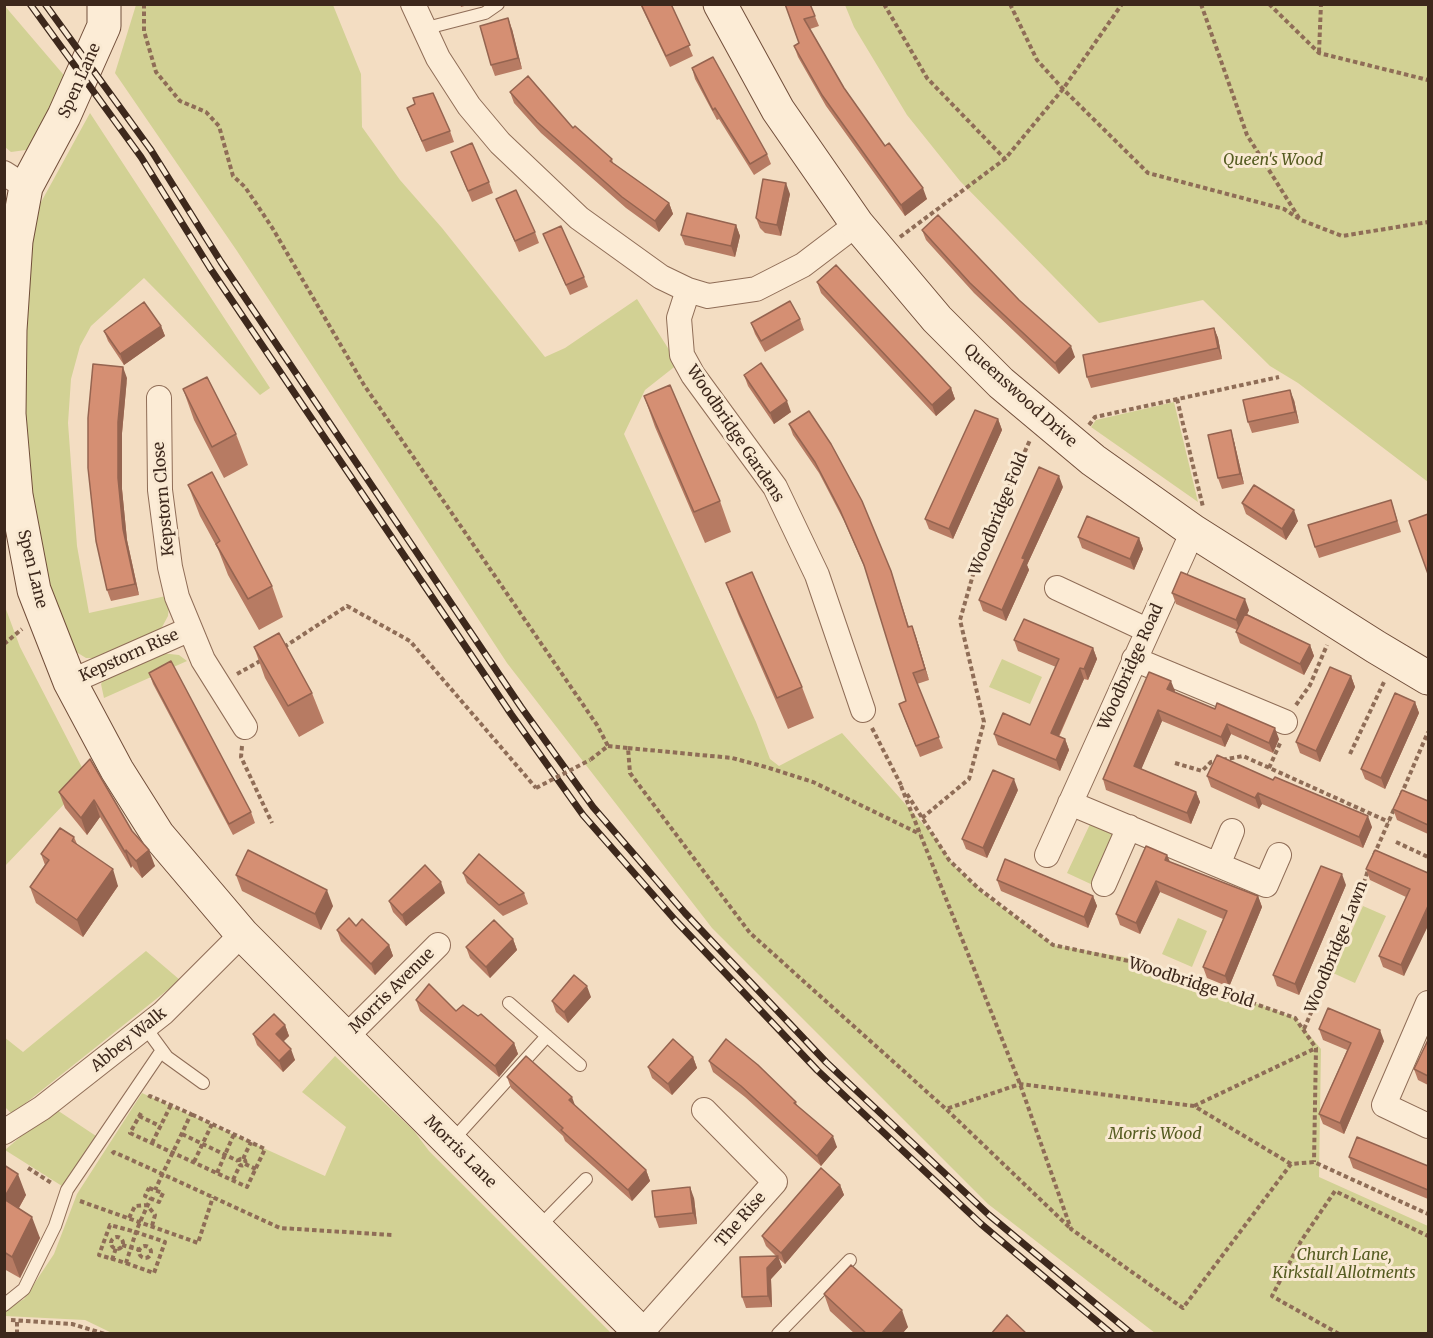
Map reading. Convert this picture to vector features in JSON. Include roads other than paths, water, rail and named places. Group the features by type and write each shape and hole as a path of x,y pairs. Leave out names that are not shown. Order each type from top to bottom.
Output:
{"street":[{"name":"Spen Lane","path":"104,4 104,26 64,116 15,180 16,241 10,330 9,414 15,495 34,590 70,682 117,770 158,835 242,934 278,971"},
{"path":"413,4 423,29 469,106 535,179 579,218 627,254 688,290 708,296 756,289 803,265 857,224"},
{"name":"Queenswood Drive","path":"720,4 778,110 857,224 937,318 1001,383 1074,445 1193,531 1428,678"},
{"name":"Woodbridge Gardens","path":"688,290 679,318 682,355 693,375 775,487 817,575 863,710"},
{"name":"Kepstorn Close","path":"159,398 163,527 170,567 189,630 244,727"},
{"name":"Woodbridge Road","path":"1047,855 1193,531"},
{"path":"1057,588 1147,630"},
{"name":"Kepstorn Rise","path":"70,682 189,630"},
{"path":"1134,659 1285,722"},
{"path":"1071,803 1266,885 1279,855"},
{"path":"1104,884 1129,827"},
{"path":"1218,865 1232,831"},
{"name":"Abbey Walk","path":"4,1132 42,1108 146,1027 242,934"},
{"name":"Morris Avenue","path":"346,1037 438,945"},
{"name":"Morris Lane","path":"278,971 642,1333"},
{"path":"1428,1003 1384,1105 1428,1126"},
{"name":"The Rise","path":"642,1333 775,1182 704,1110"}],"lane":[{"path":"423,29 485,13 498,4"},
{"path":"509,1003 580,1065"},
{"path":"146,1027 167,1057 203,1083"},
{"path":"451,1142 547,1036"},
{"path":"4,1305 24,1288 37,1267 66,1194 162,1050"},
{"path":"537,1228 586,1179"},
{"path":"778,1334 849,1260"}],"railway":[{"path":"30,4 141,157 210,268 511,714 583,815 676,921 817,1070 981,1224 1112,1334"},
{"path":"45,4 151,150 221,262 521,707 593,807 685,913 826,1062 989,1215 1132,1334"}],"park label":[{"name":"Queen's Wood","path":"1273,160"},
{"name":"Morris Wood","path":"1155,1134"},
{"name":"Church Lane, Kirkstall Allotments","path":"1344,1264"}]}
